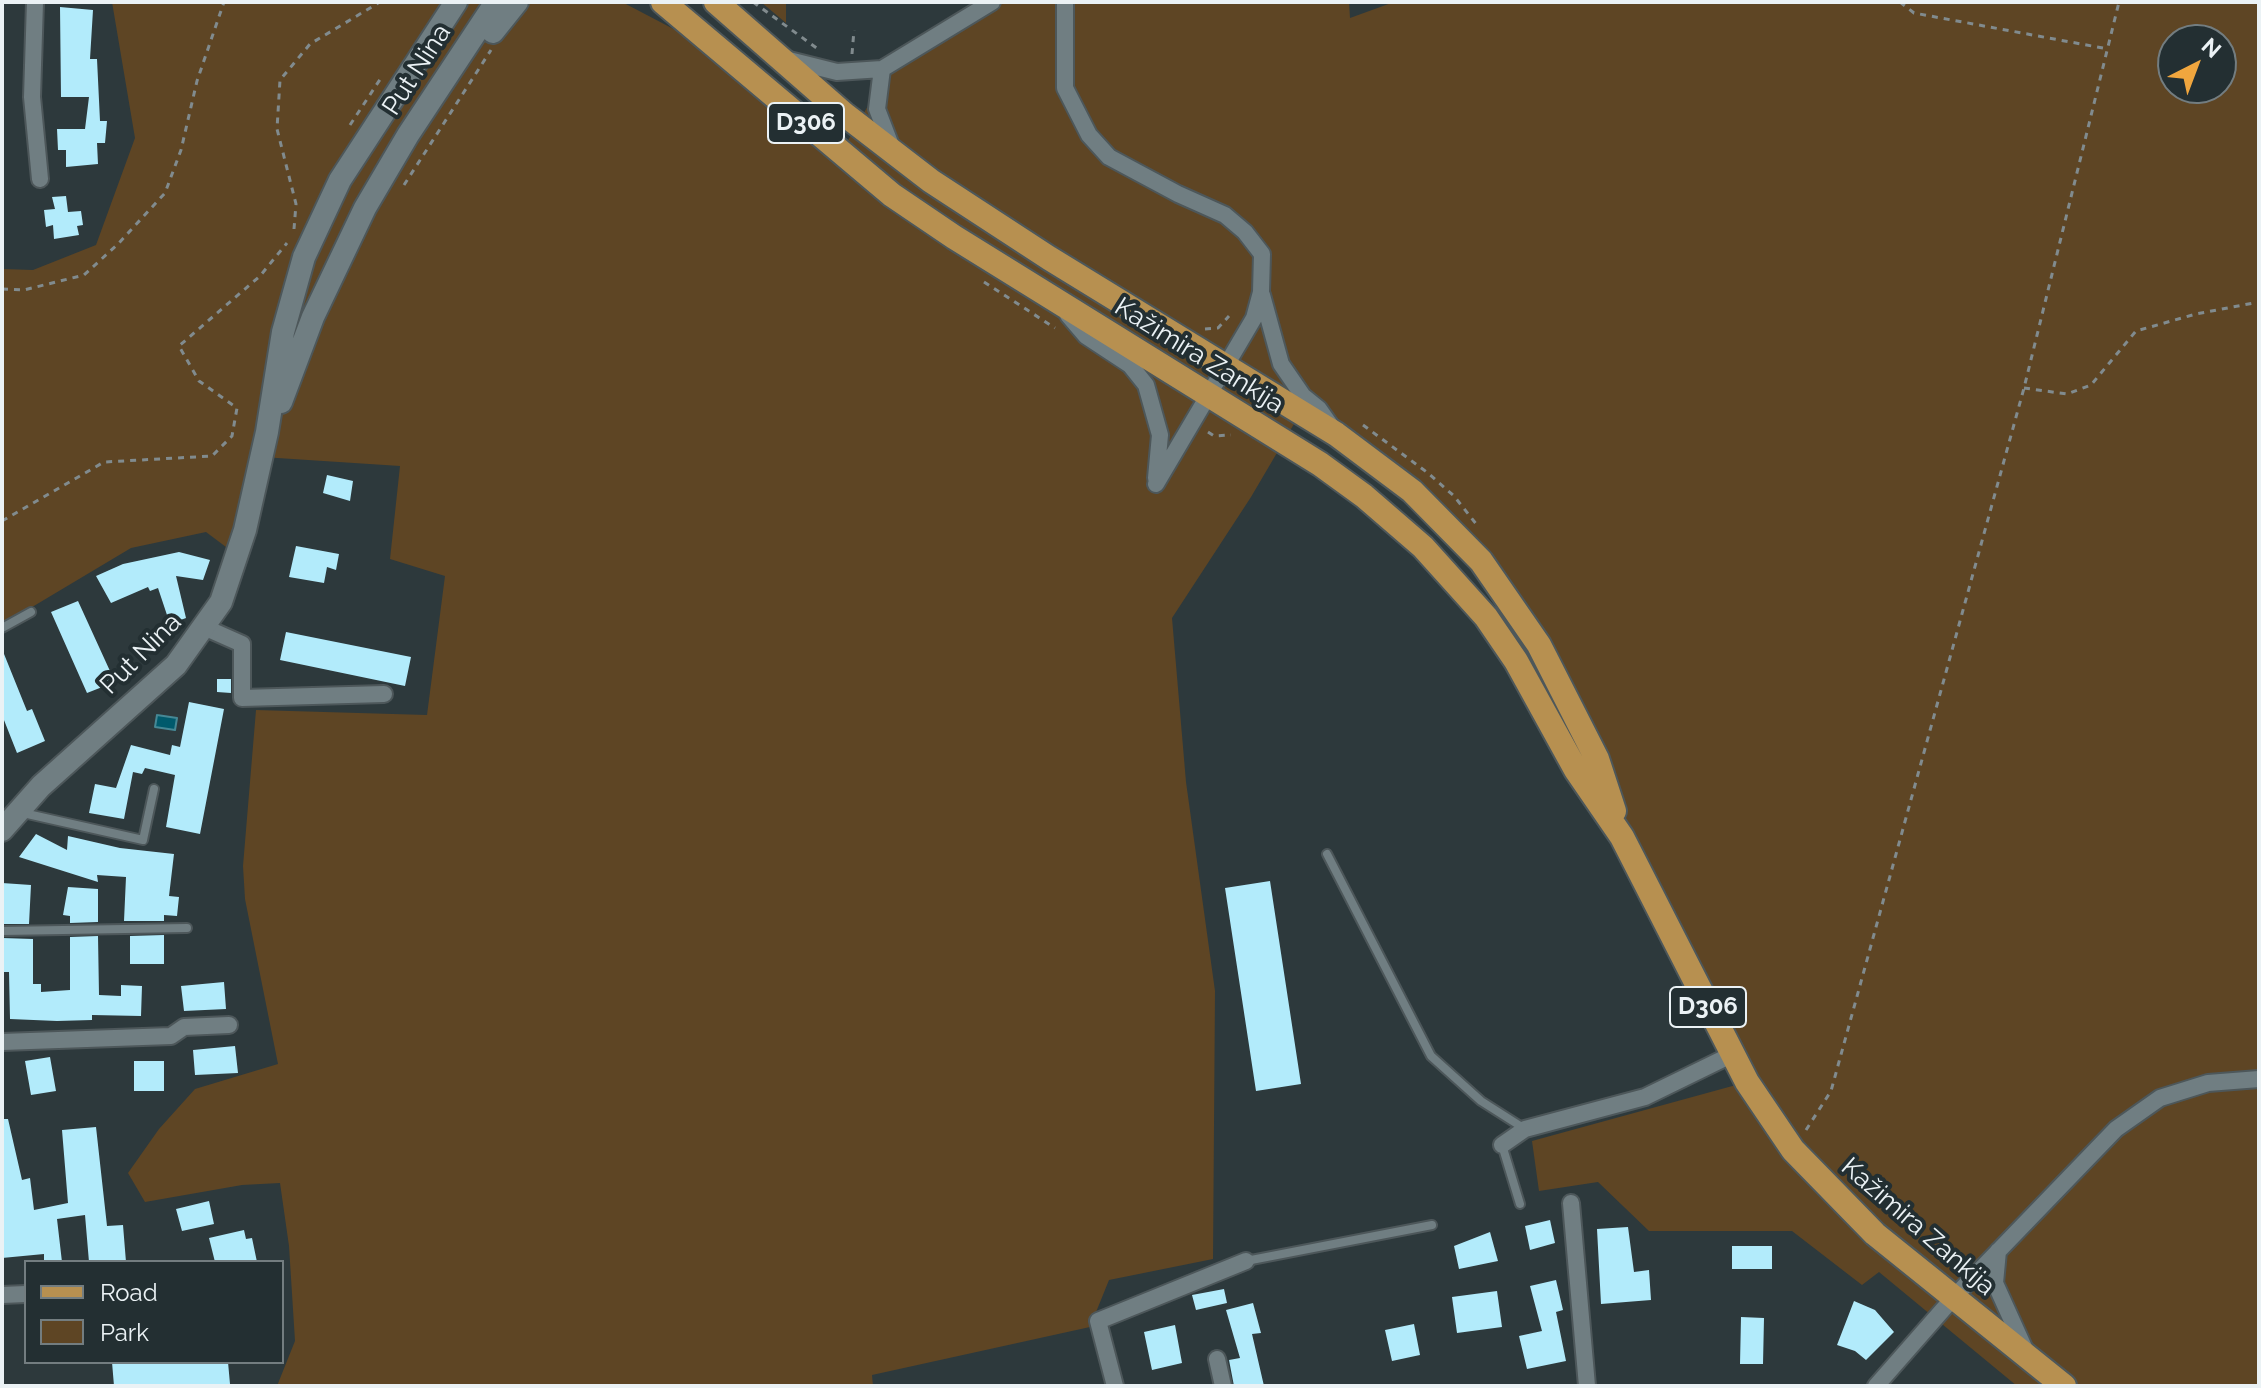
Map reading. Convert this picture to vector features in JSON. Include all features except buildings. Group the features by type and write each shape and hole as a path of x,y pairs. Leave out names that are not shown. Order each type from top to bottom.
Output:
{"main road":[{"name":"Put Nina","path":"2,830 17,811 176,665 206,628 221,602 238,556 267,432 270,398 292,295 326,204 456,2"},
{"name":"Put Nina","path":"267,432 313,317 365,208 496,2"},
{"path":"465,48 489,38 517,2"},
{"name":"Kažimira Zankija","path":"663,2 892,195 1348,483 1403,528 1456,580 1516,661 1576,770 1622,837 1733,1054 1793,1150 1875,1234 2064,1386"},
{"name":"Kažimira Zankija","path":"716,2 896,155 1049,258 1336,434 1376,462 1447,523 1510,600 1572,705 1597,759 1622,837"}],"street":[{"path":"35,2 32,97 40,179"},
{"path":"780,57 837,72 882,69 992,2"},
{"path":"1054,300 1086,336 1130,365 1146,385 1160,435 1156,484 1254,318 1261,292 1262,254 1245,232 1225,215 1109,157 1089,135 1065,88 1065,2"},
{"path":"882,69 877,109 896,155"},
{"path":"1261,292 1281,364 1336,434"},
{"path":"206,628 242,644 242,698 384,694"},
{"path":"2,1042 171,1036 184,1027 229,1025"},
{"path":"1502,1145 1525,1129 1645,1097 1733,1054"},
{"path":"1876,1386 1954,1297 2116,1129 2160,1098 2208,1083 2259,1079"},
{"path":"1571,1203 1587,1386"},
{"path":"1998,1251 1995,1283 2027,1354"},
{"path":"1115,1386 1098,1321 1246,1261"},
{"path":"2,1295 24,1294"},
{"path":"1217,1359 1223,1386"}],"lane":[{"path":"2,628 31,612"},
{"path":"17,811 143,840 154,789"},
{"path":"1327,854 1431,1056 1481,1101 1525,1129"},
{"path":"2,931 187,928"},
{"path":"1502,1145 1520,1204"},
{"path":"1246,1261 1432,1225"}],"path":[{"path":"2,289 24,290 84,275 118,244 165,193 181,150 197,81 224,2"},
{"path":"2,521 104,462 212,456 232,436 237,408 199,381 179,346 260,276 293,235 296,204 277,129 280,80 310,44 380,2"},
{"path":"753,2 828,55"},
{"path":"1900,2 1914,13 2108,49"},
{"path":"1793,1150 1831,1091 2024,388 2119,2"},
{"path":"851,61 854,30"},
{"path":"402,187 496,43"},
{"path":"2024,388 2067,394 2091,385 2136,331 2196,314 2259,302"},
{"path":"1218,328 1229,316"}],"green space":[{"path":"112,2 622,2 706,46 835,163 895,59 992,2 1349,2 1350,18 1394,2 2259,2 2259,1386 2017,1386 1879,1272 1862,1285 1792,1231 1649,1231 1598,1182 1539,1191 1532,1141 1747,1082 1622,837 1597,759 1481,561 1301,412 1251,497 1172,618 1186,782 1215,991 1213,1259 1109,1280 1090,1327 872,1375 873,1386 277,1386 295,1341 289,1246 280,1183 242,1185 145,1202 128,1173 159,1129 195,1089 278,1064 245,899 243,866 256,710 427,715 445,576 390,559 400,466 262,457 238,556 206,532 131,548 2,625 2,269 33,270 96,245 135,138"},
{"path":"761,2 786,2 786,23"}],"water":[{"path":"157,715 177,718 175,730 155,727"}]}
